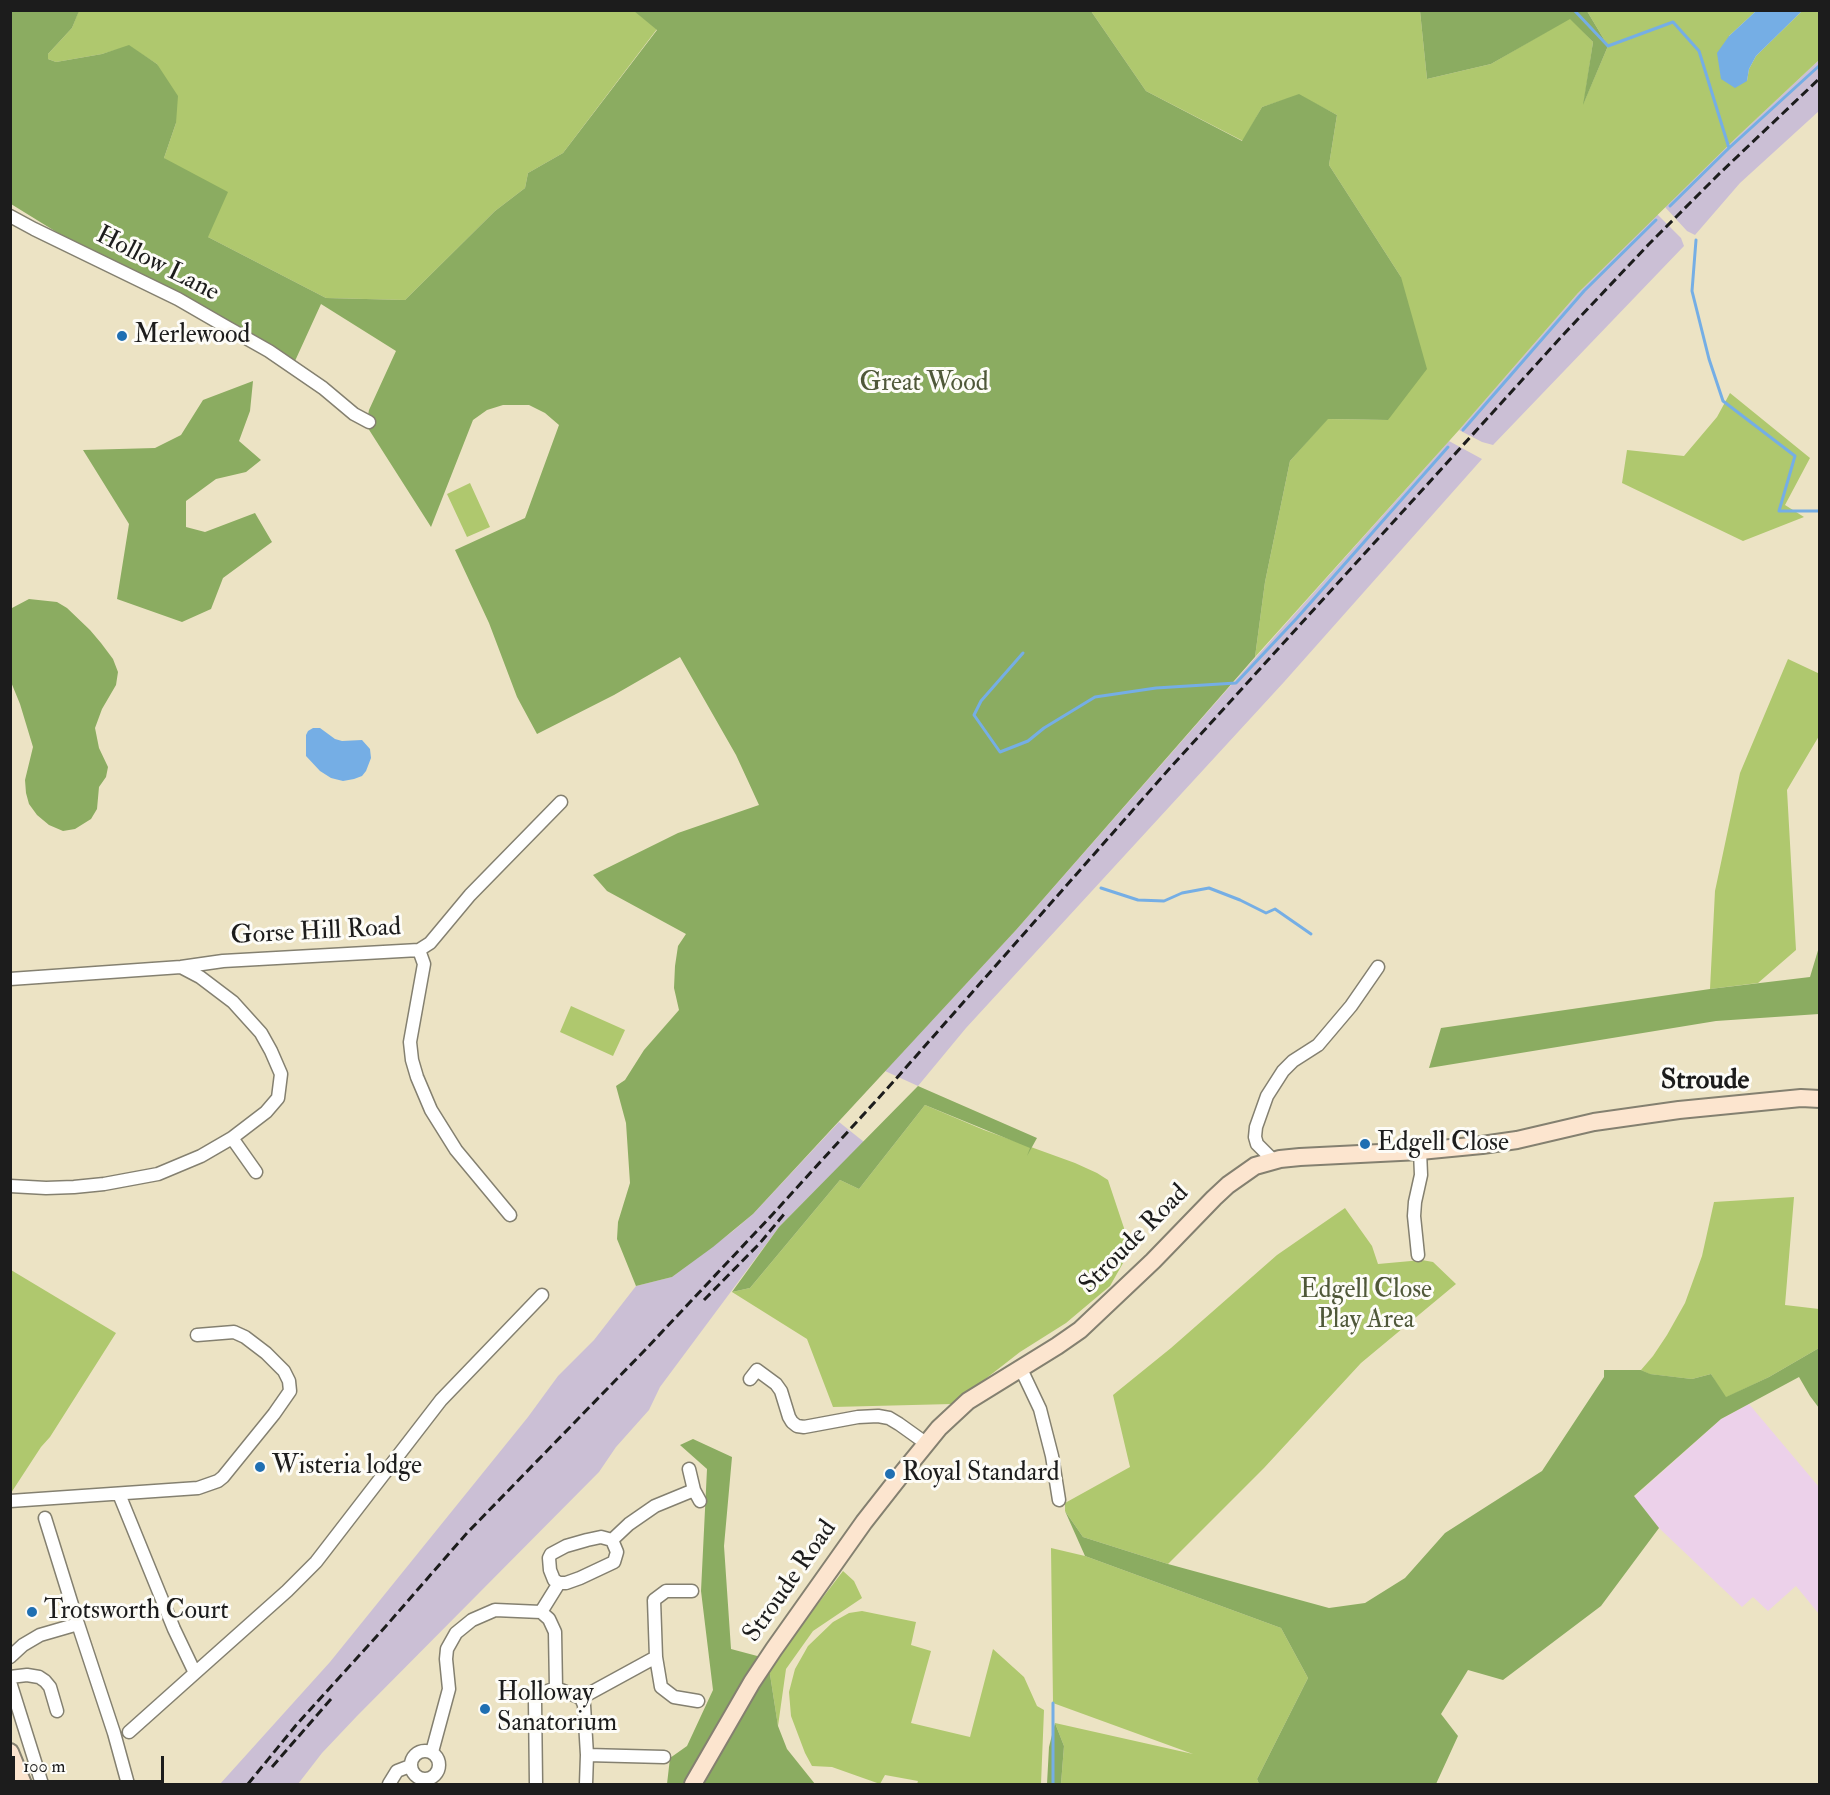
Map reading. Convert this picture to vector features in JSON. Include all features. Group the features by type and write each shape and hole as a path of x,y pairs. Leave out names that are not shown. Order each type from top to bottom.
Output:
{"street":[{"name":"Hollow Lane","path":"10,216 178,299 269,351 323,388 354,414 369,422"},
{"name":"Gorse Hill Road","path":"10,979 181,967 222,961 419,950 430,943 470,895 561,802"},
{"path":"419,950 424,964 410,1042 417,1077 431,1110 456,1150 510,1215"},
{"path":"10,1186 74,1187 142,1178 174,1169 232,1138 266,1112 278,1098 279,1068 261,1033 233,1002 208,983 181,967"},
{"path":"1255,1166 1257,1144 1255,1132 1267,1096 1282,1071 1318,1045 1351,1006 1378,967"},
{"name":"Stroude Road","path":"693,1785 752,1682 774,1649 864,1522 945,1422 968,1401 1080,1330 1153,1261 1214,1198 1255,1166 1300,1157 1420,1151 1517,1140 1575,1125 1718,1105 1801,1098 1820,1099"},
{"path":"232,1138 256,1172"},
{"path":"1257,1144 1274,1161"},
{"path":"1418,1255 1414,1216 1421,1175 1420,1151"},
{"path":"129,1732 287,1591 316,1562 441,1400 542,1294"},
{"path":"10,1501 198,1488 218,1481 274,1414 290,1390 289,1381 284,1371 266,1353 245,1337 234,1332 197,1335"},
{"path":"1021,1369 1043,1417 1059,1500"},
{"path":"750,1379 757,1370 776,1384 781,1391 789,1417 797,1426 811,1427 858,1417 878,1416 889,1418 927,1444"},
{"path":"612,1540 629,1524 655,1506 697,1496 689,1468"},
{"path":"119,1494 174,1629 195,1673"},
{"path":"45,1518 114,1733 128,1785"},
{"path":"601,1537 612,1540 617,1552 614,1562 566,1584 554,1580 550,1570 551,1554 566,1546 586,1540 601,1537"},
{"path":"541,1612 559,1583"},
{"path":"692,1591 666,1591 654,1599 656,1658 661,1686 674,1697 698,1701"},
{"path":"432,1752 449,1689 446,1654 449,1644 456,1633 472,1620 495,1610 541,1612 549,1619 555,1632 556,1688"},
{"path":"10,1657 40,1635 78,1624"},
{"path":"581,1698 656,1658"},
{"path":"10,1677 27,1675 39,1677 45,1681 50,1688 57,1711"},
{"path":"10,1682 42,1785"},
{"path":"536,1785 535,1701 539,1694 556,1688 581,1698 585,1705 586,1785"},
{"path":"428,1750 436,1755 440,1764 437,1773 430,1781 417,1777 410,1766 412,1757 419,1751 428,1750"},
{"path":"10,1752 22,1785"},
{"path":"587,1755 664,1757"},
{"path":"389,1785 397,1771 410,1766"}],"shaded area":[{"path":"1819,60 1819,111 1740,183 1695,235 1687,231 1665,207"},
{"path":"1657,214 1681,238 1684,246 1493,445 1459,430 1578,293"},
{"path":"1449,441 1482,459 1284,682 966,1028 918,1086 885,1071 1016,930"},
{"path":"839,1122 864,1142 779,1227 660,1387 649,1410 616,1447 599,1472 357,1716 322,1753 298,1784 220,1784 330,1662 528,1417 558,1376 594,1340 636,1286 672,1277 733,1231 753,1214"},
{"path":"1749,1404 1819,1487 1819,1614 1796,1586 1768,1611 1753,1597 1742,1607 1659,1528 1634,1497 1721,1419"}],"green space":[{"path":"79,10 634,10 657,29 563,153 528,173 525,188 495,211 405,300 326,298 208,237 164,158 176,123 157,64 129,46 102,54 56,62 48,59 48,54 72,28"},
{"name":"Great Wood","path":"10,11 79,11 72,28 48,54 48,59 56,62 102,54 129,45 157,64 178,96 176,123 164,158 228,192 208,237 326,298 405,300 495,211 525,188 528,173 563,153 657,30 634,11 1091,11 1146,91 1242,141 1262,107 1299,94 1337,115 1329,165 1401,277 1427,369 1388,420 1328,419 1290,461 1265,582 1255,657 1016,930 753,1214 672,1277 636,1286 617,1239 618,1222 630,1183 626,1123 616,1086 625,1080 644,1050 679,1010 674,988 675,966 678,946 686,934 607,891 593,875 678,833 759,805 736,755 680,657 614,695 537,734 517,697 489,623 455,550 525,518 559,425 545,413 529,405 503,405 487,410 473,420 431,527 366,425 369,410 396,351 321,304 295,361 261,340 58,233 11,204"},
{"path":"1091,11 1420,11 1427,79 1491,64 1570,18 1593,42 1584,102 1608,46 1587,11 1756,11 1729,36 1747,81 1749,69 1756,56 1802,11 1819,11 1819,60 1578,293 1459,430 1255,657 1265,582 1290,461 1327,419 1388,420 1401,277 1329,165 1337,115 1299,95 1262,107 1243,141 1146,91"},
{"path":"1420,11 1587,11 1608,46 1583,105 1593,42 1570,19 1491,64 1427,79"},
{"path":"253,381 250,411 239,441 261,460 246,472 216,479 186,501 186,527 205,532 255,513 272,542 223,578 211,609 182,622 117,599 129,524 83,450 155,448 181,435 203,400"},
{"path":"1730,393 1810,458 1785,505 1804,517 1743,541 1622,483 1627,450 1684,456 1717,417"},
{"path":"470,483 490,527 467,537 447,494"},
{"path":"29,599 57,602 67,608 101,643 113,659 118,672 116,685 102,709 95,728 99,748 108,767 106,777 99,787 97,809 91,819 75,829 63,831 49,825 29,804 26,793 25,780 33,747 11,682 10,611"},
{"path":"1788,659 1820,674 1819,736 1787,790 1796,950 1758,983 1710,989 1715,891 1740,773"},
{"path":"1819,947 1819,1014 1716,1021 1429,1068 1441,1028 1710,989 1810,977"},
{"path":"571,1006 625,1030 613,1056 560,1032"},
{"path":"918,1086 1037,1138 1027,1156 1030,1148 925,1105 859,1189 840,1180 750,1288 732,1292 779,1227"},
{"path":"925,1105 984,1130 1075,1163 1108,1180 1131,1249 1110,1286 1066,1323 1020,1352 960,1401 952,1404 833,1407 807,1339 732,1292 750,1288 840,1180 859,1189"},
{"path":"1794,1197 1785,1305 1819,1309 1819,1348 1769,1377 1725,1398 1711,1374 1692,1379 1649,1374 1641,1370 1667,1335 1685,1303 1702,1256 1714,1202"},
{"name":"Edgell Close Play Area","path":"1345,1208 1372,1246 1378,1264 1422,1260 1433,1262 1456,1284 1361,1363 1264,1468 1168,1564 1083,1537 1065,1511 1065,1503 1130,1467 1113,1395 1171,1348 1277,1255"},
{"path":"11,1270 116,1333 50,1437 11,1493"},
{"path":"1819,1348 1819,1408 1799,1377 1721,1419 1634,1496 1659,1528 1601,1606 1503,1680 1468,1670 1441,1714 1458,1736 1436,1784 1259,1784 1257,1779 1308,1678 1281,1628 1085,1556 1065,1511 1083,1537 1168,1564 1329,1608 1365,1603 1405,1578 1445,1533 1542,1471 1604,1377 1604,1370 1641,1370 1650,1374 1692,1379 1711,1374 1726,1397 1769,1377"},
{"path":"693,1439 732,1457 724,1546 731,1649 761,1657 686,1784 667,1784 670,1758 687,1746 713,1690 701,1591 707,1469 680,1445"},
{"path":"1051,1548 1085,1556 1281,1628 1308,1678 1257,1779 1259,1784 1061,1784 1064,1746 1055,1723 1193,1754 1053,1703"},
{"path":"843,1571 854,1581 862,1598 813,1631 786,1669 778,1726 769,1668"},
{"path":"862,1611 916,1622 911,1645 931,1651 911,1723 970,1737 993,1649 1024,1677 1037,1706 1044,1710 1041,1784 917,1784 918,1781 885,1775 880,1784 832,1767 812,1766 791,1716 789,1692 795,1669 808,1646 833,1622 849,1613"},
{"path":"769,1668 778,1726 787,1749 815,1784 704,1784"},
{"path":"1055,1723 1064,1746 1061,1784 1047,1784 1049,1747"}],"water":[{"path":"1756,11 1802,11 1756,56 1749,69 1747,81 1735,88 1721,79 1717,53 1729,36"},
{"path":"313,728 320,728 335,739 342,741 362,740 370,749 371,758 362,776 343,781 331,778 320,771 306,756 306,735"}],"waterway":[{"path":"1574,10 1608,46 1673,22 1699,51 1729,148"},
{"path":"1670,206 1729,148 1820,65"},
{"path":"1463,430 1584,291 1656,220"},
{"path":"1696,240 1692,291 1709,359 1723,401 1795,456 1779,511 1820,511"},
{"path":"1023,653 981,701 974,715 1000,752 1028,741 1044,728 1095,697 1156,688 1236,683 1297,618 1448,447"},
{"path":"1101,888 1138,900 1164,901 1182,893 1209,888 1266,913 1275,909 1311,934"},
{"path":"1053,1703 1053,1784"}],"railway":[{"path":"248,1784 297,1724 467,1533 772,1215 894,1081 1170,768 1562,336 1649,244 1820,78"},
{"path":"704,1300 760,1243 785,1213"},
{"path":"272,1767 331,1699"}],"place":[{"name":"Merlewood","path":"122,336"},
{"name":"Edgell Close","path":"1365,1144"},
{"name":"Wisteria lodge","path":"260,1467"},
{"name":"Royal Standard","path":"890,1474"},
{"name":"Trotsworth Court","path":"32,1612"},
{"name":"Holloway Sanatorium","path":"485,1709"}],"district":[{"name":"Stroude","path":"1705,1082"}]}
